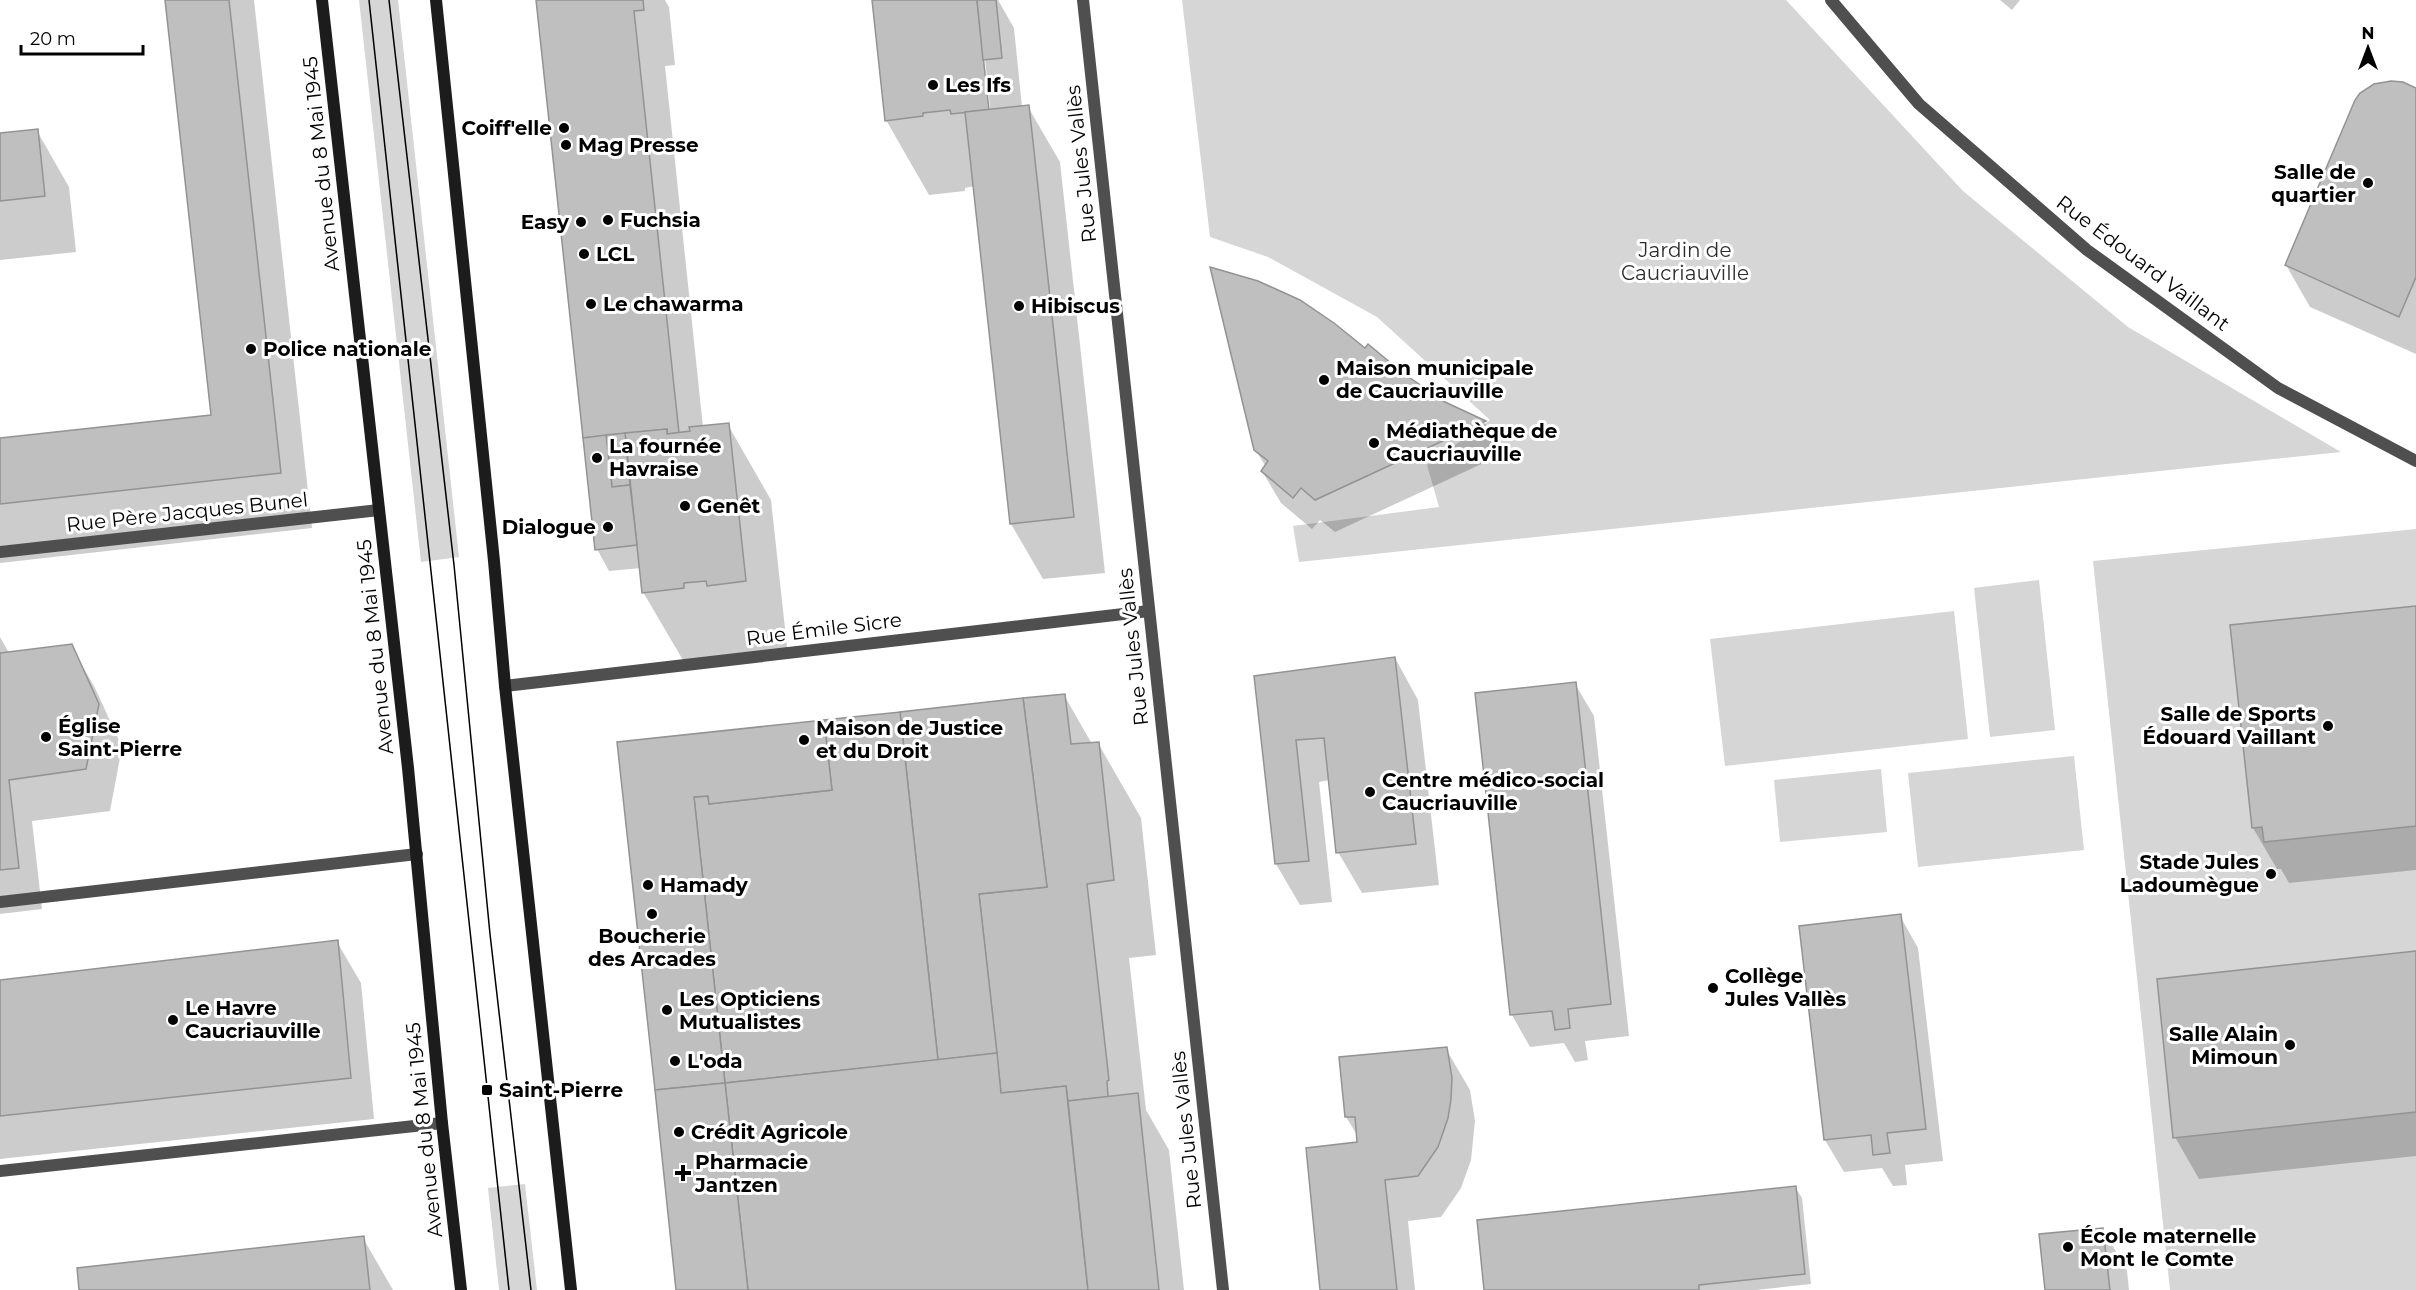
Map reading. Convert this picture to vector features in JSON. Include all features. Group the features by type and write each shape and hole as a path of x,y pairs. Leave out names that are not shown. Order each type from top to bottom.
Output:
{"street":[{"name":"Avenue du 8 Mai 1945","path":"322,0 417,854 442,1123 461,1290"},
{"path":"436,0 505,686 571,1290"},
{"name":"Rue Jules Vallès","path":"1083,0 1223,1290"},
{"name":"Rue Édouard Vaillant","path":"1831,0 1919,104 2087,250 2278,388 2416,461"},
{"name":"Rue Père Jacques Bunel","path":"0,552 379,510"},
{"name":"Rue Émile Sicre","path":"505,686 1149,611"},
{"path":"0,902 417,854"},
{"path":"0,1172 442,1123"}],"green space":[{"path":"359,0 398,0 459,557 421,562"},
{"name":"Jardin de Caucriauville","path":"1182,0 1786,0 1963,191 2128,327 2341,452 1299,562 1293,526 1439,507 1427,465 1490,420 1377,317 1268,257 1210,237"},
{"name":"Stade Jules Ladoumègue","path":"2416,529 2416,1290 2170,1290 2093,561"},
{"path":"2039,580 2055,730 1990,737 1974,588"},
{"path":"1954,611 1968,739 1725,766 1710,639"},
{"path":"2074,756 2084,850 1918,867 1908,773"},
{"path":"1881,769 1887,832 1780,842 1774,780"},
{"path":"525,1184 537,1290 499,1290 488,1188"}],"building":[{"path":"165,0 229,0 281,473 0,504 0,438 211,415"},
{"name":"Fuchsia","path":"536,0 643,0 644,10 634,11 679,433 667,434 667,429 583,438"},
{"name":"Les Ifs","path":"872,0 977,0 989,110 951,114 950,110 885,121"},
{"path":"977,0 996,0 1002,58 983,60"},
{"name":"Salle de quartier","path":"2391,81 2403,82 2416,88 2416,277 2399,317 2285,265 2355,100 2360,93 2374,84"},
{"name":"Hibiscus","path":"1029,105 1074,517 1010,524 965,112"},
{"path":"38,129 45,196 0,201 0,133"},
{"name":"Maison municipale de Caucriauville","path":"1210,267 1258,281 1300,300 1365,348 1368,344 1403,373 1445,402 1486,421 1315,500 1301,488 1293,498 1261,471 1268,461 1254,450"},
{"name":"Genêt","path":"729,423 746,581 707,586 706,581 684,583 684,588 642,593 625,433 667,429 667,434 690,431 689,427"},
{"path":"625,433 630,485 612,487 606,435"},
{"path":"606,435 612,487 630,485 637,545 595,550 583,438"},
{"name":"Salle de Sports Édouard Vaillant","path":"2416,606 2416,826 2264,842 2262,827 2252,828 2230,625"},
{"name":"Église Saint-Pierre","path":"72,644 99,704 86,769 9,780 19,868 0,870 0,653"},
{"name":"Centre médico-social Caucriauville","path":"1395,657 1416,844 1336,853 1324,738 1296,740 1309,861 1275,864 1254,676"},
{"path":"1576,682 1611,1004 1568,1009 1570,1028 1555,1030 1552,1011 1510,1015 1475,693"},
{"path":"1065,694 1071,744 1099,742 1114,880 1087,884 1109,1080 1107,1081 1108,1097 1068,1101 1066,1086 1001,1093 979,894 1047,887 1023,698"},
{"path":"1023,698 1047,887 979,894 997,1053 938,1060 900,712"},
{"path":"900,712 938,1060 725,1083 694,797 708,796 709,804 832,790 824,720"},
{"path":"824,720 832,790 709,804 708,796 694,797 725,1083 655,1090 617,742"},
{"path":"1901,914 1926,1129 1887,1133 1890,1153 1873,1155 1871,1135 1824,1140 1799,926"},
{"name":"Le Havre Caucriauville","path":"338,940 351,1078 0,1116 0,980"},
{"name":"Salle Alain Mimoun","path":"2416,951 2416,1112 2173,1138 2157,979"},
{"path":"1447,1047 1452,1078 1451,1099 1448,1118 1438,1147 1418,1176 1385,1180 1397,1290 1320,1290 1306,1148 1357,1142 1355,1117 1345,1117 1339,1057"},
{"path":"997,1053 1001,1093 1066,1086 1088,1290 748,1290 725,1083"},
{"path":"725,1083 748,1290 676,1290 655,1090"},
{"path":"1138,1093 1159,1290 1088,1290 1068,1101"},
{"path":"1796,1186 1805,1274 1699,1285 1699,1290 1484,1290 1477,1220"},
{"path":"2103,1228 2110,1290 2045,1290 2039,1234"},
{"path":"364,1236 370,1290 79,1290 77,1268"}],"tram line":[{"path":"369,0 509,1290"},
{"path":"389,0 454,565 490,934 531,1290"}],"place":[{"name":"Les Ifs","path":"933,85"},
{"name":"Coiff'elle","path":"564,128"},
{"name":"Mag Presse","path":"566,145"},
{"name":"Salle de quartier","path":"2368,183"},
{"name":"Fuchsia","path":"608,220"},
{"name":"Easy","path":"581,222"},
{"name":"LCL","path":"584,254"},
{"name":"Le chawarma","path":"591,304"},
{"name":"Hibiscus","path":"1019,306"},
{"name":"Police nationale","path":"251,349"},
{"name":"Maison municipale de Caucriauville","path":"1324,380"},
{"name":"Médiathèque de Caucriauville","path":"1374,443"},
{"name":"La fournée Havraise","path":"597,458"},
{"name":"Genêt","path":"685,506"},
{"name":"Dialogue","path":"608,527"},
{"name":"Salle de Sports Édouard Vaillant","path":"2328,726"},
{"name":"Église Saint-Pierre","path":"46,737"},
{"name":"Maison de Justice et du Droit","path":"804,740"},
{"name":"Centre médico-social Caucriauville","path":"1370,792"},
{"name":"Stade Jules Ladoumègue","path":"2271,874"},
{"name":"Hamady","path":"648,885"},
{"name":"Boucherie des Arcades","path":"652,914"},
{"name":"Collège Jules Vallès","path":"1713,988"},
{"name":"Les Opticiens Mutualistes","path":"667,1010"},
{"name":"Le Havre Caucriauville","path":"173,1020"},
{"name":"Salle Alain Mimoun","path":"2290,1045"},
{"name":"L'oda","path":"675,1061"},
{"name":"Saint-Pierre","path":"487,1090"},
{"name":"Crédit Agricole","path":"679,1132"},
{"name":"Pharmacie Jantzen","path":"683,1173"},
{"name":"École maternelle Mont le Comte","path":"2068,1247"}]}
